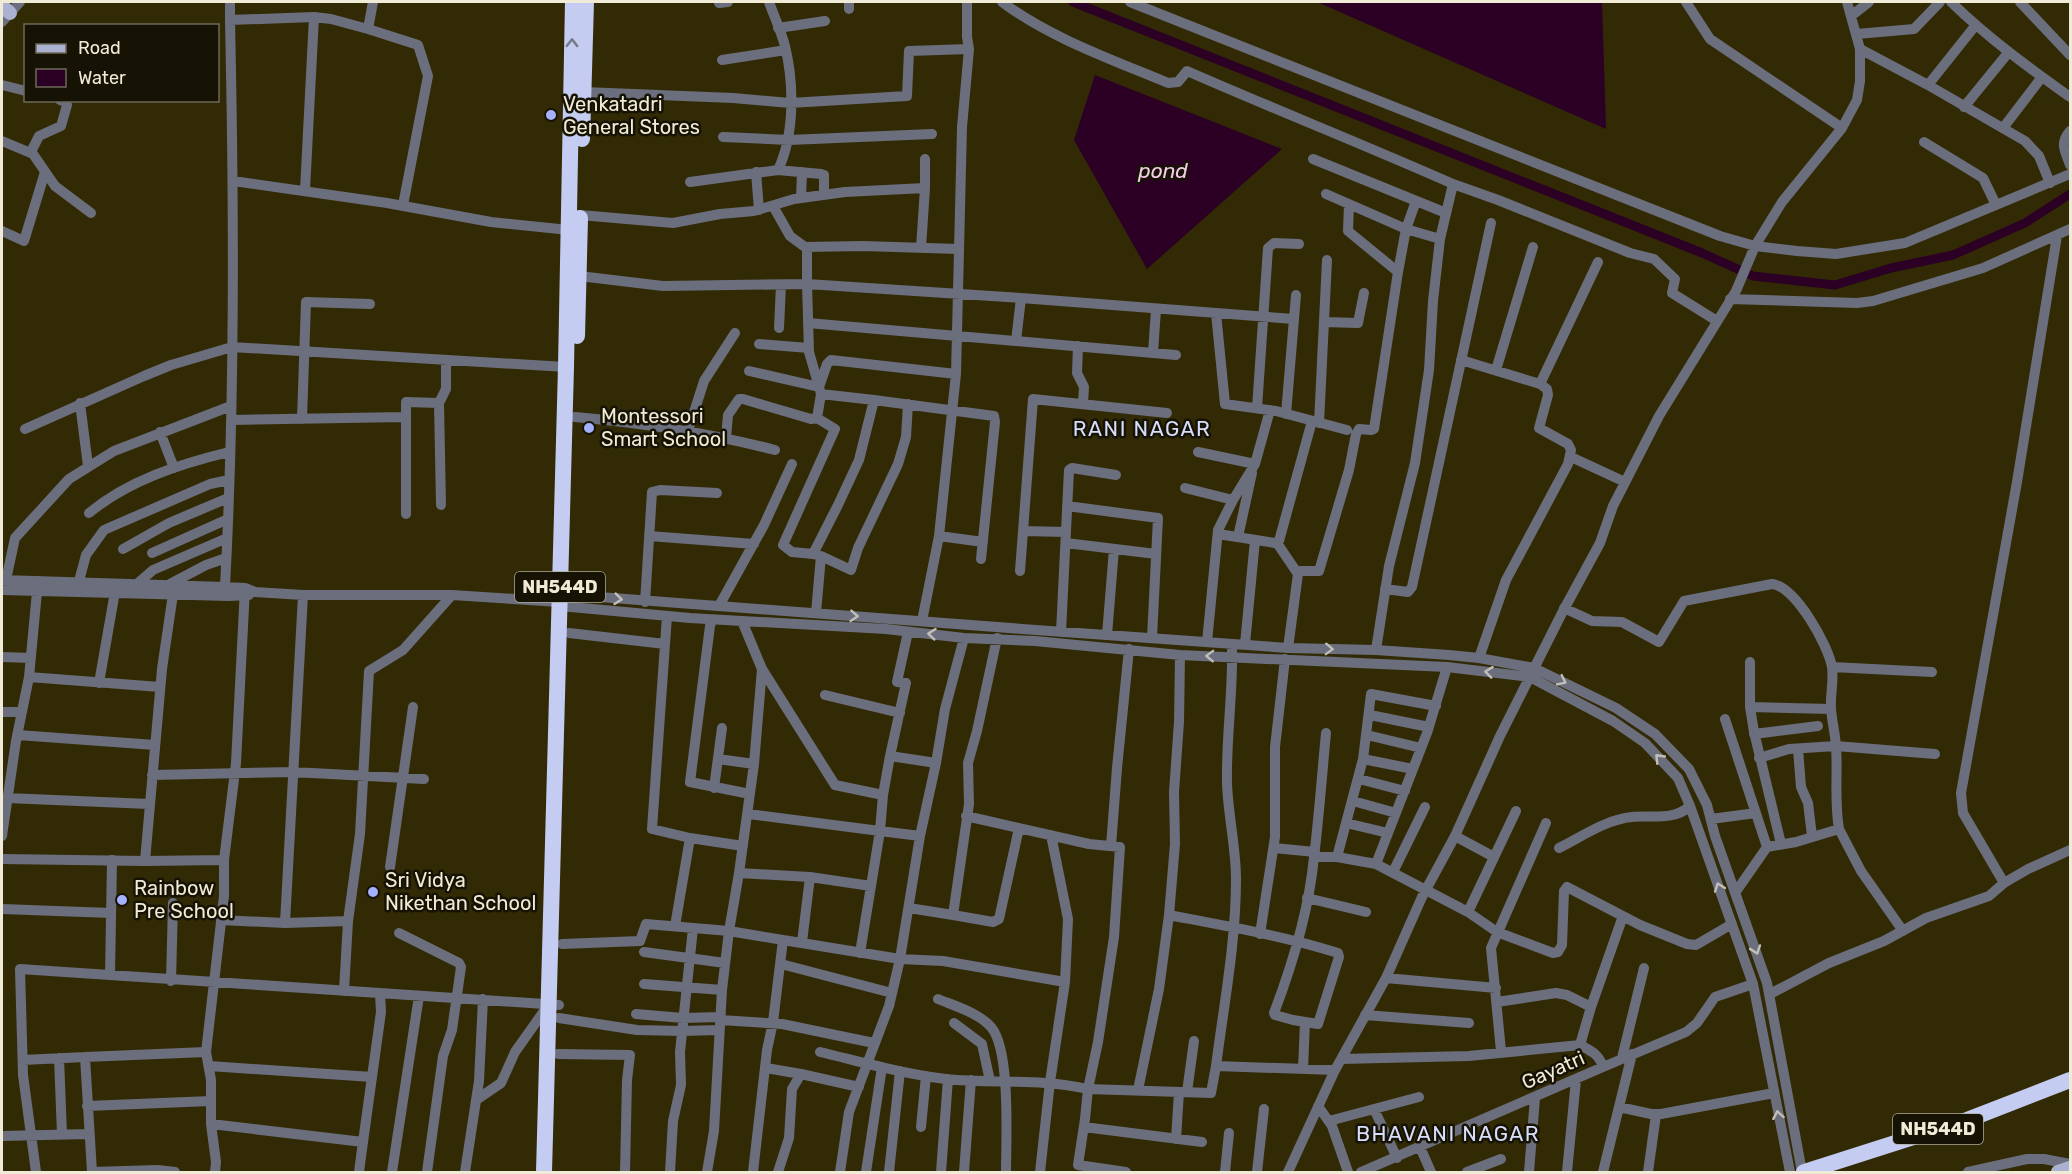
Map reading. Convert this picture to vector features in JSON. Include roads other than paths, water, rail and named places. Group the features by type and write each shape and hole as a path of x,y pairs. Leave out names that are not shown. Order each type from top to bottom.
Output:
{"highway":[{"name":"NH544D","path":"555,1173 564,600 566,267 569,230 573,2"},
{"name":"NH544D","path":"544,1173 562,944 559,873 569,633 564,600 575,417 586,2"},
{"name":"NH544D","path":"1803,1173 1967,1120 2070,1080"},
{"name":"NH544D","path":"1839,1173 1981,1125 2070,1091"}],"main road":[{"path":"2058,1173 2070,1166"}],"street":[{"path":"4,9 20,2"},
{"path":"225,586 232,347 233,181 230,2"},
{"path":"368,29 373,2"},
{"path":"769,2 786,50 790,79 789,140 786,154 778,170"},
{"path":"922,621 939,537 956,375 962,127 969,49 968,2"},
{"path":"1002,2 1048,30 1168,83 1178,82 1187,71 1286,115 1454,184 1630,253 1654,259 1675,279 1672,293 1717,321"},
{"path":"1130,2 1720,236 1755,246 1836,254 1905,243 2070,174"},
{"path":"1686,2 1710,39 1842,128"},
{"path":"1289,1172 1335,1070 1386,978 1426,889 1455,836 1500,736 1600,543 1613,506 1659,416 1733,295 1755,246 1782,202 1842,128 1857,100 1860,81 1860,49 1847,2"},
{"path":"1851,16 1869,2"},
{"path":"1857,34 1911,31 1940,2"},
{"path":"1951,2 1975,26 2008,53 2070,97"},
{"path":"2020,2 2070,55"},
{"path":"230,20 314,17 331,19 418,45 428,76 403,205"},
{"path":"305,190 314,17"},
{"path":"778,28 825,21"},
{"path":"1928,85 1975,26"},
{"path":"584,92 733,98 790,103 907,96 909,51 969,49"},
{"path":"1860,49 1928,85 2034,148 2050,183"},
{"path":"722,60 786,50"},
{"path":"1964,107 2008,53"},
{"path":"2003,128 2042,77"},
{"path":"2,85 24,90"},
{"path":"31,152 40,134 61,126 68,105 66,102"},
{"path":"2070,131 2063,144 2070,165"},
{"path":"723,137 789,140 932,134"},
{"path":"2,141 31,152 55,186 91,213"},
{"path":"1924,142 1983,178 1996,205"},
{"path":"921,248 925,159"},
{"path":"1313,159 1446,213"},
{"path":"690,182 778,170 802,172 824,175 824,195"},
{"path":"2,231 24,241 45,172"},
{"path":"756,172 759,210"},
{"path":"801,198 802,172"},
{"path":"233,181 403,205 491,222 569,230"},
{"path":"1376,650 1385,589 1415,463 1430,370 1433,301 1440,239 1454,184"},
{"path":"580,215 674,223 720,214 759,210 801,198 845,192 925,188"},
{"path":"1326,194 1406,229 1440,239"},
{"path":"1298,574 1301,571 1319,571 1349,470 1356,434 1359,429 1374,429 1398,272 1406,229 1416,201"},
{"path":"1349,204 1348,231 1398,272"},
{"path":"773,206 790,236 807,247 958,249"},
{"path":"1385,589 1408,592 1412,590 1491,223"},
{"path":"1733,295 1857,303 1873,301 1983,268 2070,229"},
{"path":"2004,883 1963,813 1961,793 2017,482 2056,236"},
{"path":"1257,408 1269,246 1274,243 1299,244"},
{"path":"807,247 809,348 820,390"},
{"path":"1496,370 1533,247"},
{"path":"1277,543 1316,422 1327,260"},
{"path":"1540,384 1598,262"},
{"path":"579,276 663,286 807,284 957,293 1294,319"},
{"path":"779,328 781,285"},
{"path":"1324,322 1358,323 1364,293"},
{"path":"1286,414 1296,295"},
{"path":"1016,341 1022,298"},
{"path":"302,419 307,301 370,304"},
{"path":"1153,353 1156,309"},
{"path":"1216,313 1224,403 1270,410 1347,430"},
{"path":"808,323 1176,355"},
{"path":"688,431 704,381 716,359 735,333"},
{"path":"759,344 809,348"},
{"path":"1078,346 1077,373 1084,387 1083,404"},
{"path":"25,429 171,365 232,347 566,367"},
{"path":"441,505 439,403 446,389 446,360"},
{"path":"817,418 820,390 831,360 956,375"},
{"path":"1461,360 1540,384 1547,389 1539,428 1568,444 1571,450 1570,457 1506,580 1479,658"},
{"path":"749,371 820,390 874,400 991,415 995,418 981,559"},
{"path":"726,438 728,415 737,401 741,399 806,418 817,418 835,429 783,545 792,552 817,555 851,570 858,549 898,464 906,437 908,404"},
{"path":"1020,571 1033,399 1167,413"},
{"path":"816,613 817,555 859,460 874,400"},
{"path":"406,514 406,402 439,403"},
{"path":"80,403 88,466"},
{"path":"231,406 114,451 69,479 15,538 3,583 303,595 452,595 719,606 1245,644 1287,653 1532,673 1645,743 1678,778 1753,984 1790,1173"},
{"path":"1238,537 1270,410"},
{"path":"231,420 405,417"},
{"path":"575,417 688,431 775,450"},
{"path":"160,432 174,468"},
{"path":"89,513 115,494 174,468 230,452"},
{"path":"1198,452 1254,467"},
{"path":"1570,457 1625,482"},
{"path":"719,606 754,544 792,464"},
{"path":"1207,642 1218,534 1222,520 1254,467"},
{"path":"1061,632 1070,468 1116,475"},
{"path":"79,581 86,555 104,531 210,484 229,480"},
{"path":"1185,489 1233,500"},
{"path":"645,602 654,491 717,493"},
{"path":"123,549 169,523 228,498"},
{"path":"1067,507 1157,518 1152,638"},
{"path":"152,553 228,519"},
{"path":"1023,531 1066,532"},
{"path":"1218,534 1277,543 1298,574 1275,747 1274,848 1260,934"},
{"path":"649,536 754,544"},
{"path":"939,537 983,542"},
{"path":"138,583 153,570 227,538"},
{"path":"1245,644 1255,540"},
{"path":"1066,543 1156,554"},
{"path":"1107,635 1114,549"},
{"path":"145,861 171,589 206,565 226,558"},
{"path":"38,586 79,581 116,587 138,583 171,589 225,586 248,592"},
{"path":"1564,609 1592,621 1619,621 1659,642 1684,601 1774,584 1803,607 1822,642 1832,667 1831,709 1836,746 1836,810 1839,829 1861,871 1903,931"},
{"path":"2,836 7,798 7,773 18,735 29,677 38,586"},
{"path":"99,683 116,587"},
{"path":"215,1173 216,1162 211,1124 211,1080 206,1052 224,896 224,860 234,774 248,592"},
{"path":"285,923 303,595"},
{"path":"344,991 348,921 360,834 369,671 403,650 452,595"},
{"path":"564,600 667,616 908,632 1180,655 1232,656 1376,650 1479,658 1532,673 1616,708 1655,734 1689,769 1707,805 1770,994 1803,1173"},
{"path":"667,616 651,826 654,831 743,846"},
{"path":"712,620 690,780 692,784 750,794"},
{"path":"742,621 762,669 835,785 884,795"},
{"path":"860,952 890,756 906,682 897,682 908,632"},
{"path":"569,633 665,644"},
{"path":"840,1173 849,1112 889,1006 900,959 920,836 945,709 964,638"},
{"path":"953,915 969,804 968,763 997,639"},
{"path":"820,1052 900,1071 948,1079 1050,1082 1088,1089 1211,1093 1235,927 1236,864 1227,783 1227,731 1232,643"},
{"path":"1111,846 1116,768 1129,649"},
{"path":"1138,1090 1159,988 1169,915 1175,844 1174,792 1179,722 1180,655"},
{"path":"2,657 31,658"},
{"path":"1750,662 1750,706 1754,734 1781,844"},
{"path":"1376,864 1429,726 1447,667"},
{"path":"1832,667 1932,672"},
{"path":"707,1173 714,1131 722,990 754,764 762,669"},
{"path":"29,677 160,687"},
{"path":"1336,857 1359,779 1372,693 1436,706"},
{"path":"825,695 900,713"},
{"path":"1750,706 1831,709"},
{"path":"390,867 413,707"},
{"path":"2,712 22,712"},
{"path":"1370,715 1429,726"},
{"path":"1725,719 1767,847"},
{"path":"1754,734 1818,726"},
{"path":"714,788 722,728"},
{"path":"1169,915 1235,927 1297,942 1336,953 1339,956 1318,1023 1274,1014 1297,942 1307,898 1315,854 1326,733"},
{"path":"18,735 155,745"},
{"path":"1367,735 1421,748"},
{"path":"1759,758 1786,749 1836,746 1935,754"},
{"path":"1798,748 1802,789 1808,803 1812,836"},
{"path":"890,756 936,764"},
{"path":"718,759 754,764"},
{"path":"1363,759 1413,769"},
{"path":"152,775 293,772 424,778"},
{"path":"1359,779 1405,791"},
{"path":"7,798 149,804"},
{"path":"1353,801 1396,813"},
{"path":"1559,848 1615,820 1632,817 1672,816 1684,812 1690,806"},
{"path":"1393,872 1425,807"},
{"path":"1468,912 1516,811"},
{"path":"1711,819 1756,813"},
{"path":"747,814 920,836"},
{"path":"966,816 1089,844 1120,846 1114,937 1077,1169 1126,1173"},
{"path":"1346,823 1388,833"},
{"path":"1501,1051 1496,988 1490,953 1497,932 1546,823"},
{"path":"909,908 993,922 998,920 1019,828"},
{"path":"1735,893 1767,847 1839,829"},
{"path":"1040,1173 1050,1082 1065,982 1068,919 1051,835"},
{"path":"1455,836 1494,857"},
{"path":"675,926 690,838"},
{"path":"1274,848 1376,864 1468,912 1497,932 1550,952 1558,952 1562,945 1564,891 1567,887 1640,925 1692,945 1700,943 1732,924"},
{"path":"1770,994 1829,963 1884,941 1926,918 1989,896 2004,883 2028,869 2070,850"},
{"path":"2,859 224,860"},
{"path":"110,975 112,860"},
{"path":"739,873 810,877 871,886"},
{"path":"802,942 810,877"},
{"path":"1307,898 1366,912"},
{"path":"171,981 173,903"},
{"path":"2,909 111,912"},
{"name":"Gayatri","path":"1361,1173 1603,1067 1601,1060 1594,1052 1580,1045 1623,916"},
{"path":"221,920 285,923 348,921"},
{"path":"562,944 640,941 646,924 675,926 729,931 900,959 943,961 1065,982"},
{"path":"670,1173 673,1121 681,1085 680,1052 693,928"},
{"path":"399,933 459,963 461,967 452,1030 443,1056 427,1173"},
{"path":"753,1173 767,1050 773,1022 783,940"},
{"path":"644,952 725,963"},
{"path":"781,964 892,993"},
{"path":"1603,1173 1619,1107 1644,968"},
{"path":"36,1173 23,1075 20,969 171,981 483,999 556,1009 626,1028 682,1031 720,1022"},
{"path":"1386,978 1496,988"},
{"path":"644,984 722,990"},
{"path":"1603,1067 1692,1028 1710,1002 1720,994 1753,984"},
{"path":"1497,1002 1556,993 1567,995 1591,1007"},
{"path":"359,1173 381,1012 380,994"},
{"path":"392,1173 419,996"},
{"path":"465,1173 479,1081 483,999"},
{"path":"938,999 973,1014 991,1026 997,1041 1006,1082 1006,1173"},
{"path":"476,1100 501,1083 515,1052 556,1009"},
{"path":"636,1014 720,1022 773,1022 874,1043"},
{"path":"1365,1015 1469,1023"},
{"path":"1303,1069 1305,1022"},
{"path":"954,1023 982,1044 990,1081"},
{"path":"1176,1139 1194,1041"},
{"path":"1341,1059 1469,1056 1501,1051 1580,1045"},
{"path":"23,1060 206,1052"},
{"path":"558,1054 630,1054 627,1080 625,1173"},
{"path":"85,1057 92,1172 158,1170 176,1173"},
{"path":"59,1058 62,1134"},
{"path":"209,1066 372,1077"},
{"path":"1216,1066 1335,1070"},
{"path":"866,1173 882,1067"},
{"path":"766,1068 859,1087"},
{"path":"889,1173 900,1071"},
{"path":"778,1173 789,1138 792,1089 801,1074"},
{"path":"921,1127 926,1076"},
{"path":"941,1173 948,1079"},
{"path":"964,1173 971,1080"},
{"path":"1567,1173 1576,1080"},
{"path":"1619,1107 1656,1115 1774,1093"},
{"path":"1329,1121 1419,1097"},
{"path":"1529,1173 1535,1098"},
{"path":"87,1106 211,1101"},
{"path":"1318,1106 1329,1121 1348,1173"},
{"path":"1257,1173 1264,1109"},
{"path":"1374,1109 1397,1158"},
{"path":"1648,1173 1656,1115"},
{"path":"211,1124 363,1142"},
{"path":"1084,1126 1202,1142"},
{"path":"1225,1173 1229,1133"},
{"path":"2,1136 89,1134"},
{"path":"1420,1147 1431,1173"},
{"path":"1467,1173 1501,1159"},
{"path":"1968,1173 2027,1160 2044,1159 2070,1166"}],"water":[{"path":"1317,2 1602,2 1606,129"},
{"name":"pond","path":"1095,75 1282,149 1147,269 1074,140"}],"waterway":[{"path":"1073,2 1702,253 1753,276 1835,285 1891,268 1953,255 2025,223 2070,194"}],"place":[{"name":"Venkatadri General Stores","path":"551,115"},
{"name":"Montessori Smart School","path":"589,428"},
{"name":"Sri Vidya Nikethan School","path":"373,892"},
{"name":"Rainbow Pre School","path":"122,900"}],"district":[{"name":"RANI NAGAR","path":"1142,428"},
{"name":"BHAVANI NAGAR","path":"1448,1133"}]}
